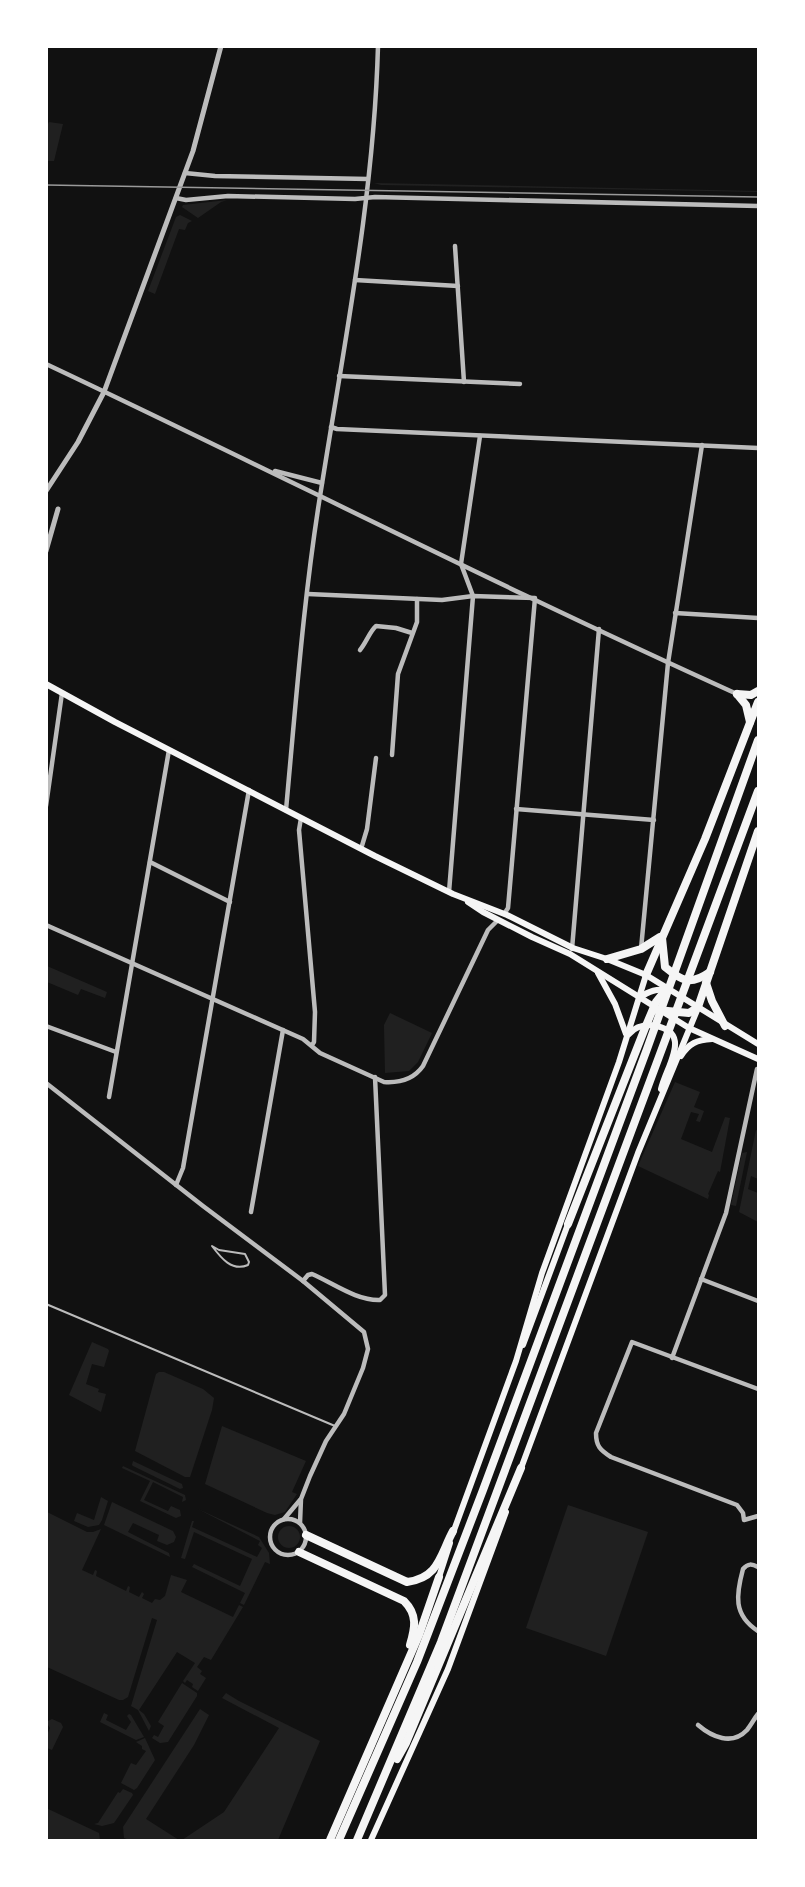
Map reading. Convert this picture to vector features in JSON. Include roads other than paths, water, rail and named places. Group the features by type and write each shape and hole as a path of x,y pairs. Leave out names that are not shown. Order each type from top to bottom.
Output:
{"highway":[{"path":"737,694 751,695 759,691"},
{"path":"737,694 746,705 750,722"},
{"path":"646,975 705,839 759,702"},
{"path":"339,1840 417,1662 647,1049 672,989 682,950 759,740"},
{"path":"357,1840 450,1620 759,791"},
{"path":"657,1010 689,1013 698,1007 759,831"},
{"path":"607,959 641,949 661,936"},
{"path":"661,936 665,967 680,980 698,980 710,972"},
{"path":"706,983 725,1026"},
{"path":"568,1224 656,1002 672,989"},
{"path":"383,1783 406,1743 521,1468"},
{"path":"306,1534 407,1582 419,1581 436,1568 453,1531"},
{"path":"300,1551 398,1598 409,1606 415,1623 404,1667"},
{"path":"330,1840 419,1635 439,1577"}],"main road":[{"path":"46,684 361,849 449,892 546,934 657,1010 689,1028 759,1059"},
{"path":"463,898 498,920 532,937 572,951 607,959 646,975 672,989 725,1026 759,1044"},
{"path":"596,970 615,1004 627,1038"},
{"path":"516,1361 542,1273 627,1038 646,975"},
{"path":"639,998 648,992 672,989"},
{"path":"371,1840 448,1669 656,1107 698,1007"},
{"path":"627,1038 633,1030 644,1025 663,1029 676,1038 673,1056 656,1107"},
{"path":"674,1066 686,1047 694,1042 713,1039"},
{"path":"439,1577 453,1531 568,1224"}],"street":[{"path":"46,491 78,442 104,392 199,131 221,46"},
{"path":"286,810 297,687 320,495 366,198 378,46"},
{"path":"185,172 215,176 368,179"},
{"path":"176,198 186,200 228,196 759,206"},
{"path":"456,246 464,382"},
{"path":"355,280 458,286"},
{"path":"46,364 737,694"},
{"path":"339,376 520,384"},
{"path":"332,427 759,448"},
{"path":"449,892 473,596 461,564 480,436"},
{"path":"641,949 668,663 702,445"},
{"path":"266,469 322,483"},
{"path":"46,551 58,509"},
{"path":"308,594 442,600 473,596 535,598"},
{"path":"504,914 508,908 535,598"},
{"path":"392,755 399,674 417,622 417,599"},
{"path":"675,613 759,618"},
{"path":"360,650 376,626 396,628 412,633"},
{"path":"572,951 599,629"},
{"path":"46,806 62,693"},
{"path":"109,1097 169,750"},
{"path":"361,849 367,829 376,758"},
{"path":"176,1185 183,1168 249,790"},
{"path":"516,809 654,820"},
{"path":"301,818 299,830 315,1012 312,1045"},
{"path":"150,862 230,902"},
{"path":"46,925 283,1030 312,1045 320,1053 384,1082 393,1083 410,1078 420,1071 488,930 498,920"},
{"path":"532,937 546,934"},
{"path":"46,1026 116,1052"},
{"path":"251,1212 283,1030"},
{"path":"672,1358 726,1213 758,1069"},
{"path":"303,1281 312,1274 370,1299 380,1300 385,1295 375,1077"},
{"path":"46,1083 303,1281 364,1332 368,1342 363,1368 344,1414 322,1448 301,1499 273,1528 271,1542 273,1548 280,1554 290,1555 300,1551 306,1543 306,1534 300,1523 301,1499"},
{"path":"701,1279 759,1301"},
{"path":"759,1389 632,1342 596,1433 596,1443 600,1451 610,1457 737,1505 741,1508 744,1520 759,1516"},
{"path":"284,1519 300,1523"},
{"path":"759,1567 752,1564 743,1569 737,1599 740,1613 749,1625 759,1631"},
{"path":"698,1725 720,1738 731,1739 746,1730 759,1714"}],"lane":[{"path":"212,1246 219,1250 245,1254 248,1258 248,1265 242,1267 231,1265 222,1259 212,1246"},
{"path":"46,1304 335,1426"}],"tram line":[{"path":"46,185 758,197"}]}
